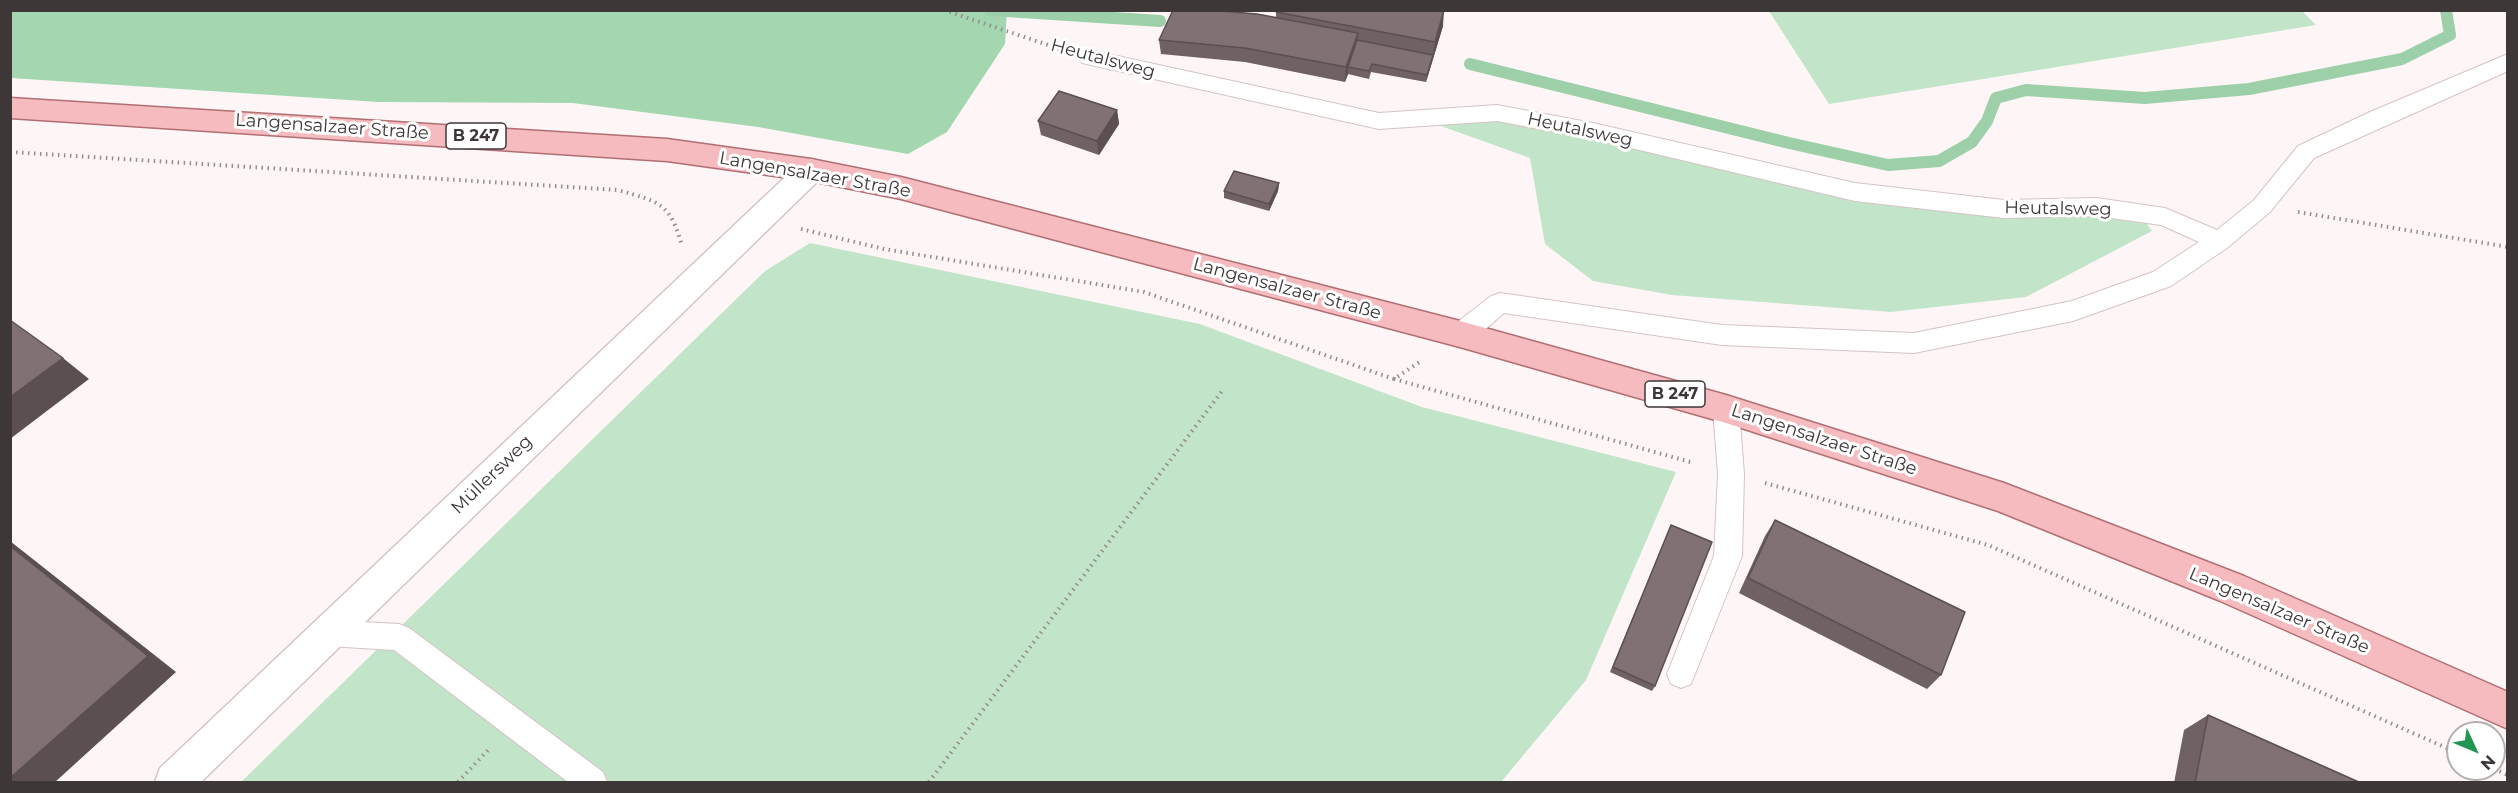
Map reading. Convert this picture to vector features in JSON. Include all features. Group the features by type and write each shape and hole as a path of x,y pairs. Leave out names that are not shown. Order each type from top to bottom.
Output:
{"main road":[{"name":"Langensalzaer Straße","path":"10,108 667,150 811,170 901,188 1460,334 1726,409 2004,498 2231,588 2508,711"}],"street":[{"name":"Müllersweg","path":"174,783 811,170"}],"lane":[{"name":"Heutalsweg","path":"1090,58 1378,122 1497,113 1593,131 1855,192 2004,209 2097,207 2165,217 2219,241"},
{"path":"1460,334 1500,303 1722,335 1914,343 2073,311 2162,279 2219,241 2262,206 2306,152 2508,62"},
{"path":"1682,674 1728,556 1731,474 1726,409"},
{"path":"328,633 399,637 592,783"}],"path":[{"name":"Heutalsweg","path":"944,10 1090,58"},
{"path":"10,152 618,190 657,201 675,221 695,280"},
{"path":"2262,206 2508,247"},
{"path":"760,219 884,249 1144,292 1394,380 1988,545 2446,748"},
{"path":"1394,380 1460,334"},
{"path":"929,783 1222,391"},
{"path":"458,783 513,723"}],"green space":[{"path":"2301,10 2316,25 1829,104 1769,11"},
{"path":"10,11 1007,11 1005,44 947,132 908,154 758,127 573,103 379,102 11,78"},
{"path":"1495,117 1858,197 2086,211 2143,219 2152,231 2026,297 1891,312 1672,295 1593,281 1545,244 1530,158 1430,122"},
{"path":"810,243 1200,324 1422,407 1676,472 1586,680 1501,782 241,782 765,271"}],"building":[{"path":"1173,10 1257,14 1358,33 1346,67 1245,48 1159,40"},
{"path":"1277,10 1444,10 1435,42 1276,12"},
{"path":"1357,40 1433,55 1427,75 1372,64 1369,71 1348,67"},
{"path":"1059,91 1117,110 1097,141 1038,121"},
{"path":"1234,171 1279,183 1269,204 1224,191"},
{"path":"10,320 63,358 10,397"},
{"path":"1775,520 1965,612 1941,675 1748,578"},
{"path":"1671,525 1712,542 1655,686 1613,667"},
{"path":"10,546 148,656 10,778"},
{"path":"2208,715 2361,783 2195,783"}],"waterway":[{"path":"990,10 1160,21"},
{"path":"1470,64 1789,143 1888,165 1939,161 1972,142 1987,121 1996,98 2026,90 2145,98 2249,89 2402,59 2450,35 2446,10"}]}
